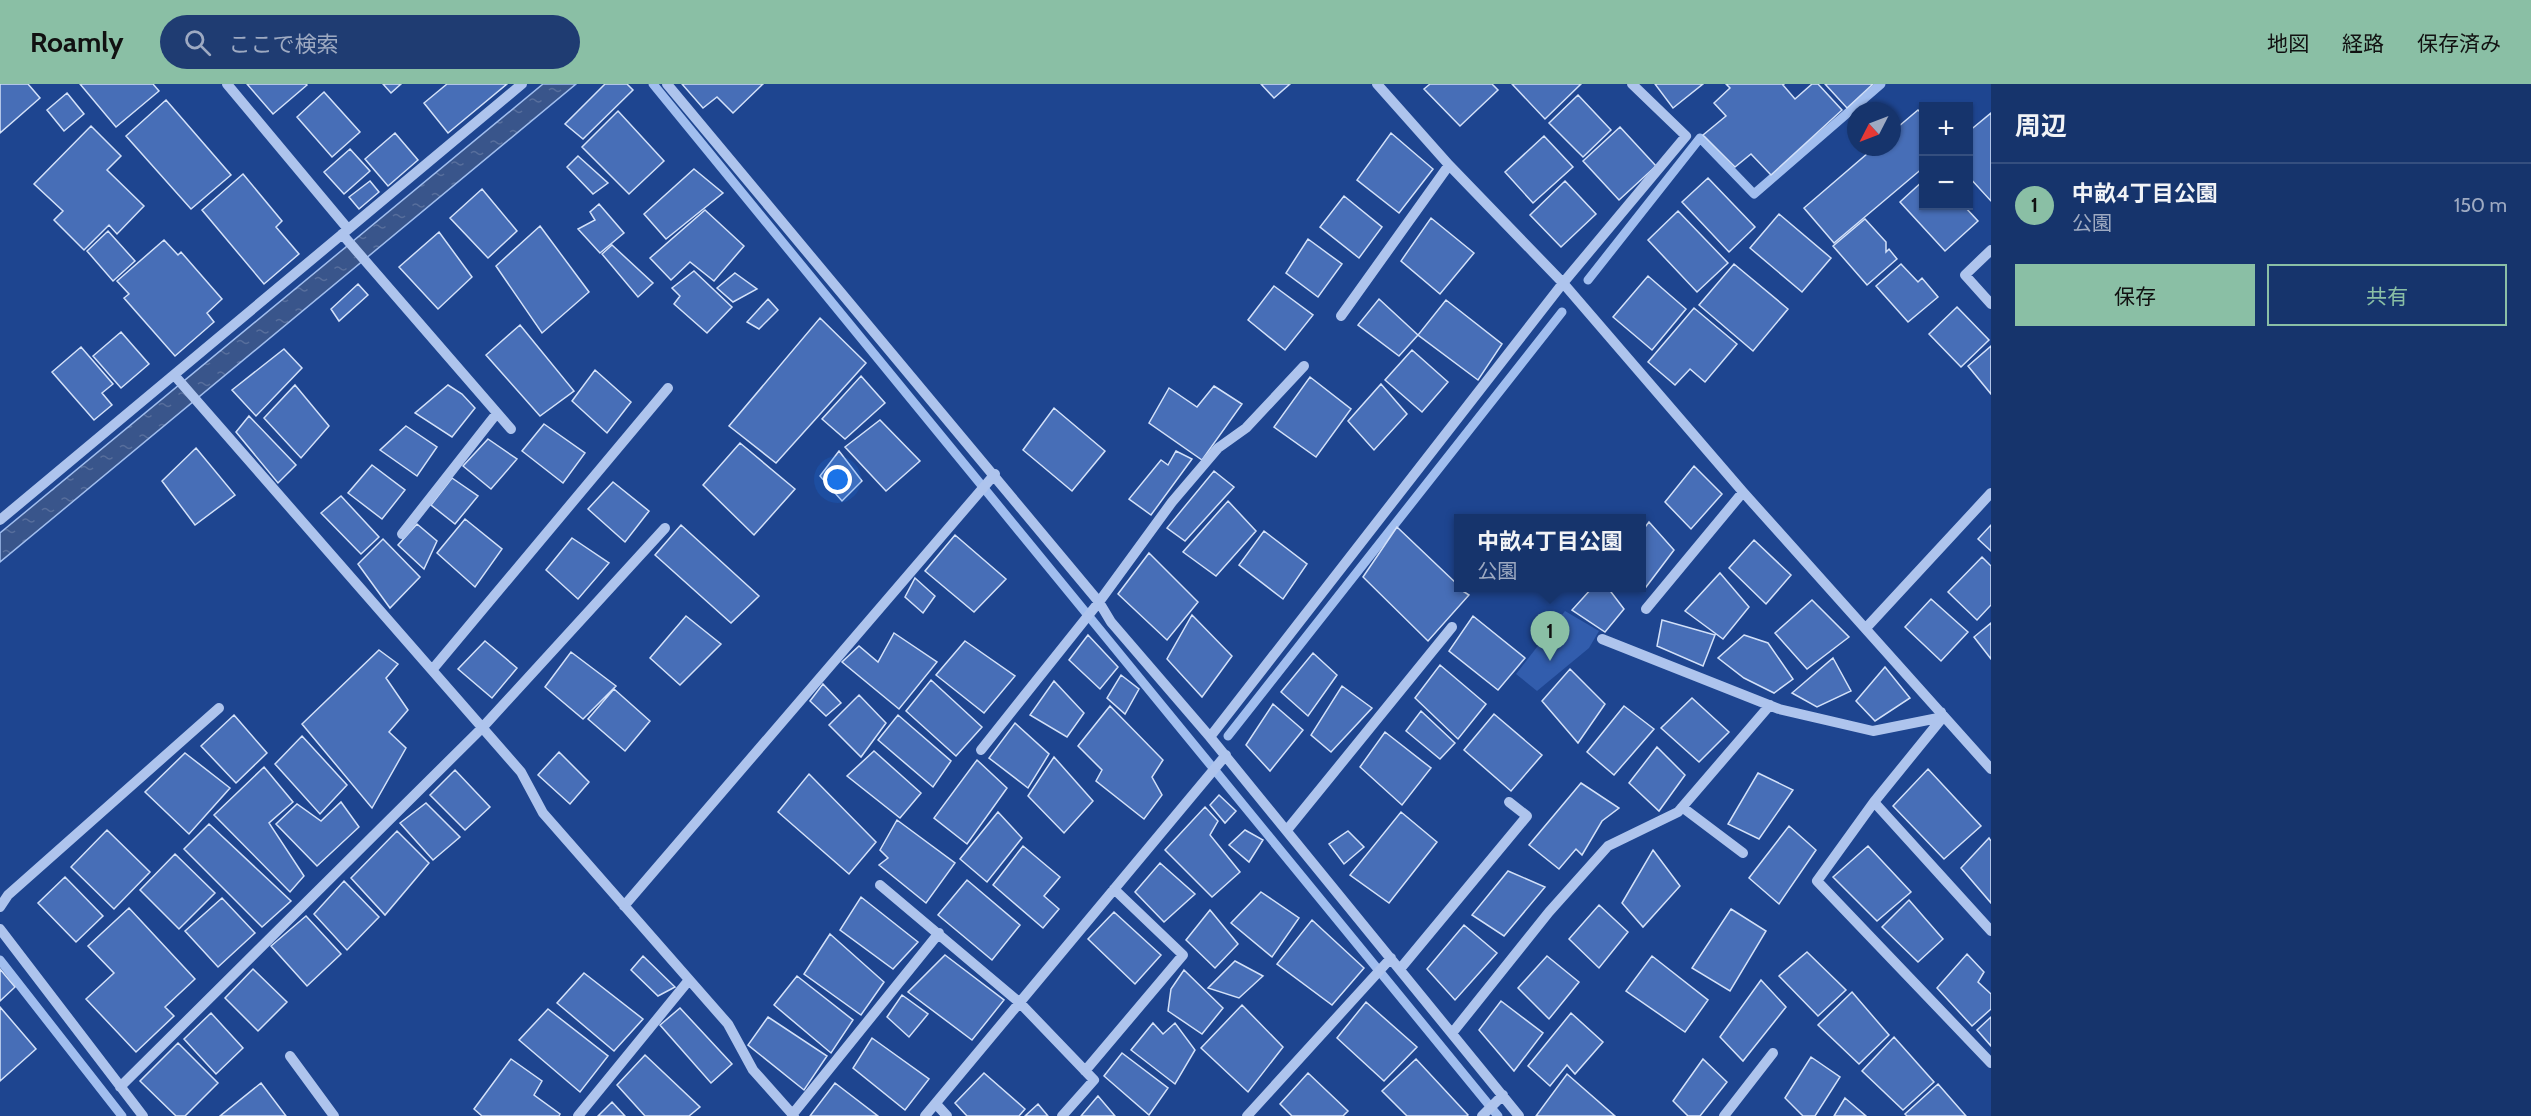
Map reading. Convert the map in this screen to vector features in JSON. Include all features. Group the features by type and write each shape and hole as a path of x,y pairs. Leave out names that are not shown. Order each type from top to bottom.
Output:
{"street":[{"path":"227,84 366,262 511,429"},
{"path":"0,520 177,379 522,84"},
{"path":"667,84 994,474 1099,602 1111,622 1226,755 1520,1116"},
{"path":"1377,84 1449,165 1563,284 1743,492 1991,769"},
{"path":"1210,737 1563,284 1686,136 1632,84"},
{"path":"1341,316 1449,165"},
{"path":"1991,250 1965,275 1991,304"},
{"path":"981,750 1099,602 1172,502 1218,448 1246,428 1304,366"},
{"path":"177,379 521,772 543,813 728,1024 753,1070 793,1115 939,933"},
{"path":"432,670 668,388"},
{"path":"402,534 497,413"},
{"path":"624,906 994,474"},
{"path":"1646,609 1743,492"},
{"path":"1866,628 1991,493"},
{"path":"120,1087 482,728 665,528"},
{"path":"1287,830 1452,627"},
{"path":"1602,639 1770,705 1873,731 1942,715"},
{"path":"1453,1032 1549,912 1608,846 1678,812 1770,705"},
{"path":"0,907 17,888 219,708"},
{"path":"1942,715 1874,802 1817,881 1991,1063"},
{"path":"926,1116 1226,755"},
{"path":"1400,969 1527,816 1509,802"},
{"path":"1874,802 1991,931"},
{"path":"1682,807 1743,853"},
{"path":"880,885 1020,1003 1094,1080 1062,1116"},
{"path":"1085,1071 1183,955 1114,889"},
{"path":"0,929 142,1116"},
{"path":"1247,1116 1391,958"},
{"path":"578,1116 689,980"},
{"path":"1724,1116 1773,1053"},
{"path":"290,1056 334,1116"},
{"path":"1482,1116 1503,1095"},
{"path":"936,1104 947,1116"}],"shaded area":[{"path":"1565,611 1599,631 1589,648 1537,691 1516,674"}],"water":[{"path":"543,84 576,84 0,562 0,533"}],"building":[{"path":"0,84 28,84 40,98 0,133"},
{"path":"80,84 153,84 159,91 116,127"},
{"path":"247,84 306,84 307,85 273,114"},
{"path":"383,84 401,84 391,93"},
{"path":"447,84 507,84 448,133 424,103"},
{"path":"605,84 627,84 633,90 583,139 565,124"},
{"path":"682,84 763,84 733,113 717,97 703,108"},
{"path":"1261,84 1290,84 1274,98"},
{"path":"1430,84 1492,84 1498,90 1460,126 1424,89"},
{"path":"1512,84 1581,84 1545,119"},
{"path":"1655,84 1703,84 1673,108"},
{"path":"1726,84 1784,84 1795,99 1812,84 1818,84 1842,110 1771,175 1751,154 1735,167 1703,135 1726,116 1714,103 1730,88"},
{"path":"1825,84 1873,84 1854,102 1847,102 1847,108"},
{"path":"324,92 360,132 332,157 297,117"},
{"path":"67,93 84,114 64,131 47,110"},
{"path":"1578,95 1611,130 1583,157 1549,123"},
{"path":"166,100 231,175 191,209 126,136"},
{"path":"618,111 664,161 629,194 582,147"},
{"path":"1919,111 1919,171 1834,243 1804,208 1865,156 1901,156 1901,124"},
{"path":"1991,113 1991,201 1973,181 1973,128"},
{"path":"91,126 121,156 107,170 144,206 117,234 109,225 84,250 54,220 63,211 34,184"},
{"path":"1620,127 1656,166 1619,200 1583,161"},
{"path":"395,133 418,160 388,186 365,159"},
{"path":"1391,133 1433,169 1399,213 1357,180"},
{"path":"1544,136 1573,167 1533,203 1505,172"},
{"path":"350,149 370,171 344,194 324,172"},
{"path":"578,156 608,183 593,194 567,167"},
{"path":"694,169 723,193 666,239 644,214"},
{"path":"243,174 282,221 276,227 299,254 264,284 202,210"},
{"path":"1708,178 1755,227 1729,252 1682,202"},
{"path":"370,181 379,192 359,209 349,197"},
{"path":"1565,181 1596,214 1561,247 1530,215"},
{"path":"1919,185 1919,210 1968,210 1978,221 1945,251 1900,202"},
{"path":"482,189 517,231 488,258 450,218"},
{"path":"1344,196 1382,227 1359,258 1320,227"},
{"path":"599,204 624,233 600,253 578,229 595,220 590,212"},
{"path":"705,210 744,246 714,281 690,262 671,280 650,258"},
{"path":"1678,211 1728,263 1697,292 1648,240"},
{"path":"1779,214 1831,258 1802,292 1750,248"},
{"path":"1431,218 1474,253 1440,294 1401,261"},
{"path":"1865,219 1886,242 1886,252 1889,249 1897,259 1867,285 1833,246"},
{"path":"540,226 589,292 542,333 496,266"},
{"path":"108,231 135,261 113,281 87,251"},
{"path":"439,232 472,277 438,309 399,267"},
{"path":"1308,239 1342,264 1318,297 1286,273"},
{"path":"164,240 178,255 181,252 222,299 207,313 214,322 175,356 124,298 129,294 117,281"},
{"path":"612,245 653,283 638,297 602,254"},
{"path":"1734,264 1788,309 1753,351 1699,305"},
{"path":"1901,264 1918,282 1922,278 1938,297 1908,322 1876,286"},
{"path":"694,271 732,307 707,333 674,304 680,296 672,288"},
{"path":"735,273 757,289 733,302 717,288"},
{"path":"1648,276 1686,309 1652,350 1613,317"},
{"path":"358,284 368,295 339,321 331,309"},
{"path":"1274,286 1313,315 1285,350 1248,320"},
{"path":"768,299 778,310 759,329 747,322"},
{"path":"1379,299 1418,335 1399,356 1358,325"},
{"path":"1446,300 1502,344 1478,380 1418,335"},
{"path":"1957,307 1989,340 1961,367 1929,334"},
{"path":"1694,308 1737,344 1705,382 1690,369 1675,385 1648,362"},
{"path":"820,318 866,363 776,463 729,426"},
{"path":"520,325 574,391 540,416 486,355"},
{"path":"121,332 149,364 121,388 93,356"},
{"path":"1991,346 1991,394 1968,366"},
{"path":"81,347 113,384 102,393 112,405 94,420 52,372"},
{"path":"284,349 302,368 256,416 232,390"},
{"path":"1412,350 1448,382 1422,412 1385,380"},
{"path":"595,370 631,402 607,433 572,401"},
{"path":"861,376 885,403 845,439 822,419"},
{"path":"1310,377 1351,409 1316,457 1274,427"},
{"path":"1381,384 1407,414 1374,450 1348,421"},
{"path":"295,385 329,426 301,458 264,418"},
{"path":"448,385 462,394 475,408 452,437 415,413"},
{"path":"1214,386 1242,404 1202,460 1149,423 1169,388 1197,407"},
{"path":"1054,408 1105,451 1072,491 1023,450"},
{"path":"249,416 296,465 278,483 236,432"},
{"path":"880,420 920,461 886,491 845,447"},
{"path":"544,424 585,453 563,483 522,451"},
{"path":"406,426 437,447 417,476 380,450"},
{"path":"488,439 517,459 491,489 463,466"},
{"path":"740,443 795,489 754,535 703,485"},
{"path":"196,448 235,495 195,525 162,481"},
{"path":"839,451 862,481 842,501 820,476"},
{"path":"1176,451 1192,459 1151,515 1129,499 1161,460 1168,465"},
{"path":"372,465 405,490 382,519 348,493"},
{"path":"1694,466 1722,494 1691,529 1665,502"},
{"path":"1214,471 1234,487 1185,541 1167,528"},
{"path":"452,478 478,496 455,524 431,505"},
{"path":"613,482 649,511 625,542 588,509"},
{"path":"341,496 379,537 361,554 321,513"},
{"path":"1228,501 1256,531 1216,576 1183,552"},
{"path":"465,519 502,549 475,587 437,553"},
{"path":"1649,522 1674,550 1646,587 1646,526"},
{"path":"417,524 437,541 424,569 398,545"},
{"path":"681,525 759,596 731,623 655,555"},
{"path":"1991,525 1991,551 1978,539"},
{"path":"1397,527 1454,581 1454,592 1464,592 1469,595 1428,641 1363,577"},
{"path":"1264,531 1307,564 1283,599 1239,565"},
{"path":"955,535 1006,579 974,612 925,571"},
{"path":"572,538 609,563 578,599 546,570"},
{"path":"383,539 420,577 390,608 358,564"},
{"path":"1754,540 1791,575 1766,604 1729,568"},
{"path":"1149,553 1198,602 1167,640 1118,594"},
{"path":"1982,557 1991,566 1991,605 1977,620 1948,592"},
{"path":"1720,573 1749,607 1723,639 1685,611"},
{"path":"915,578 935,596 923,613 905,597"},
{"path":"1588,592 1611,592 1624,609 1605,632 1572,610"},
{"path":"1931,599 1968,632 1941,661 1905,627"},
{"path":"1812,600 1849,637 1807,669 1775,633"},
{"path":"1192,615 1232,656 1202,697 1167,659"},
{"path":"686,616 721,644 680,685 650,658"},
{"path":"1473,616 1525,658 1498,690 1449,651"},
{"path":"1662,620 1715,635 1703,666 1657,646"},
{"path":"1991,623 1991,659 1974,637"},
{"path":"894,633 937,662 899,709 842,662 859,646 878,662"},
{"path":"1088,635 1118,667 1100,689 1069,660"},
{"path":"1744,635 1768,643 1793,679 1774,693 1744,678 1718,658"},
{"path":"485,641 517,668 492,698 458,669"},
{"path":"965,641 1015,676 984,713 936,675"},
{"path":"379,650 398,664 386,678 408,710 389,732 406,748 372,808 302,724"},
{"path":"571,652 616,686 583,719 545,687"},
{"path":"1313,653 1337,675 1308,716 1281,692"},
{"path":"1833,658 1851,691 1817,707 1792,693"},
{"path":"1440,665 1486,704 1458,739 1415,698"},
{"path":"1885,667 1910,698 1875,721 1856,701"},
{"path":"1570,669 1605,704 1578,743 1542,701"},
{"path":"1121,675 1139,689 1125,714 1107,698"},
{"path":"931,680 982,727 956,756 906,711"},
{"path":"1054,681 1084,713 1067,737 1030,715"},
{"path":"823,684 841,703 826,716 810,701"},
{"path":"1342,686 1372,708 1331,752 1311,735"},
{"path":"614,689 650,721 625,751 588,719"},
{"path":"859,695 886,723 861,757 829,725"},
{"path":"1692,698 1729,732 1699,762 1661,728"},
{"path":"1273,704 1303,730 1270,771 1246,745"},
{"path":"1110,706 1163,760 1152,777 1162,795 1144,819 1096,781 1102,770 1078,746"},
{"path":"1624,706 1654,729 1614,775 1587,752"},
{"path":"1421,711 1455,743 1440,759 1406,731"},
{"path":"1494,714 1542,755 1511,791 1464,750"},
{"path":"234,715 267,753 236,783 201,746"},
{"path":"898,715 951,761 933,787 878,740"},
{"path":"1015,723 1049,754 1028,788 989,758"},
{"path":"1385,732 1431,768 1402,805 1360,767"},
{"path":"302,736 347,785 320,814 275,764"},
{"path":"1657,747 1685,775 1659,811 1629,783"},
{"path":"874,751 921,793 900,818 847,776"},
{"path":"559,752 589,782 570,804 538,775"},
{"path":"185,753 230,788 189,834 145,792"},
{"path":"1054,757 1093,801 1064,833 1028,796"},
{"path":"977,760 1007,788 967,844 934,818"},
{"path":"264,767 293,802 269,823 304,876 290,892 214,815"},
{"path":"1928,769 1981,826 1944,859 1893,806"},
{"path":"455,770 490,807 465,830 430,795"},
{"path":"1758,773 1793,790 1759,839 1728,824"},
{"path":"809,774 876,842 849,874 778,812"},
{"path":"1581,783 1619,808 1602,821 1582,855 1576,849 1559,869 1529,845"},
{"path":"1219,795 1236,811 1225,823 1210,805"},
{"path":"341,802 359,827 317,866 276,824 297,804 321,821"},
{"path":"426,803 460,837 433,860 400,823"},
{"path":"1205,807 1218,821 1210,835 1240,872 1212,897 1165,850"},
{"path":"998,812 1022,838 987,882 960,859"},
{"path":"1401,812 1437,842 1389,903 1350,875"},
{"path":"897,820 955,863 926,903 879,865 888,858 880,850"},
{"path":"209,824 291,901 262,927 184,849"},
{"path":"1789,826 1816,850 1779,904 1749,878"},
{"path":"107,830 150,872 114,909 71,867"},
{"path":"1245,830 1263,840 1249,862 1229,845"},
{"path":"397,831 429,863 385,915 351,878"},
{"path":"1348,831 1364,847 1344,864 1329,844"},
{"path":"1989,838 1991,841 1991,903 1961,868"},
{"path":"1023,846 1060,877 1044,896 1059,909 1043,928 993,885"},
{"path":"1868,846 1911,892 1877,921 1833,877"},
{"path":"1653,850 1680,886 1643,927 1622,903"},
{"path":"175,854 215,893 179,929 140,890"},
{"path":"1160,863 1195,894 1164,922 1135,892"},
{"path":"1508,871 1545,887 1504,936 1472,915"},
{"path":"65,877 103,916 76,942 38,903"},
{"path":"967,880 1020,925 992,960 938,915"},
{"path":"344,881 379,917 347,950 314,914"},
{"path":"1261,892 1299,918 1272,957 1231,923"},
{"path":"861,897 918,942 893,969 840,930"},
{"path":"222,898 255,933 218,967 185,931"},
{"path":"1909,900 1943,939 1918,962 1882,927"},
{"path":"1599,905 1628,932 1599,968 1569,939"},
{"path":"129,908 195,979 165,1007 174,1016 136,1052 86,999 114,973 88,946"},
{"path":"1731,909 1766,931 1730,991 1692,968"},
{"path":"1210,910 1238,944 1215,968 1186,940"},
{"path":"1114,912 1161,955 1135,984 1088,939"},
{"path":"306,916 341,954 307,986 271,946"},
{"path":"1312,920 1364,968 1332,1005 1277,964"},
{"path":"1464,925 1497,953 1455,1000 1427,969"},
{"path":"830,934 884,982 861,1015 804,974"},
{"path":"1807,952 1846,990 1818,1016 1779,976"},
{"path":"1967,954 1984,972 1978,982 1991,994 1991,1009 1972,1026 1937,988"},
{"path":"945,955 1004,1000 972,1040 908,992"},
{"path":"643,956 675,987 658,996 631,970"},
{"path":"1547,956 1579,982 1549,1019 1518,988"},
{"path":"1652,956 1708,1000 1685,1032 1626,991"},
{"path":"1235,961 1263,976 1239,998 1208,988"},
{"path":"0,969 15,987 0,1001"},
{"path":"253,969 287,1002 258,1031 225,998"},
{"path":"1184,970 1223,1008 1202,1034 1168,1011 1171,989"},
{"path":"584,973 643,1019 614,1051 557,1003"},
{"path":"797,976 853,1020 831,1053 774,1005"},
{"path":"1761,980 1786,1007 1743,1061 1720,1037"},
{"path":"1852,992 1889,1035 1859,1064 1818,1025"},
{"path":"902,995 928,1014 909,1037 887,1017"},
{"path":"1501,1001 1543,1033 1514,1071 1479,1030"},
{"path":"1366,1002 1417,1047 1384,1081 1337,1038"},
{"path":"1242,1005 1283,1047 1248,1092 1201,1048"},
{"path":"0,1007 36,1049 0,1081"},
{"path":"680,1008 732,1064 711,1083 660,1025"},
{"path":"548,1009 608,1056 580,1092 519,1040"},
{"path":"211,1013 243,1048 216,1074 184,1039"},
{"path":"1571,1013 1603,1042 1575,1074 1567,1065 1550,1086 1528,1066"},
{"path":"768,1017 827,1056 804,1090 748,1045"},
{"path":"1991,1017 1991,1046 1977,1030"},
{"path":"1153,1023 1163,1034 1175,1023 1195,1050 1175,1084 1131,1050"},
{"path":"1894,1037 1934,1082 1903,1110 1862,1071"},
{"path":"872,1038 929,1079 905,1110 853,1068"},
{"path":"178,1043 218,1083 185,1116 176,1116 140,1081"},
{"path":"1122,1053 1168,1088 1149,1115 1104,1076"},
{"path":"645,1055 700,1107 689,1116 645,1116 617,1085"},
{"path":"1811,1057 1840,1077 1815,1116 1803,1116 1785,1098"},
{"path":"511,1059 542,1081 534,1095 560,1114 559,1116 482,1116 474,1109"},
{"path":"1416,1059 1467,1116 1407,1116 1382,1091"},
{"path":"1703,1059 1727,1082 1700,1116 1688,1116 1673,1101"},
{"path":"984,1073 1025,1109 1019,1116 967,1116 955,1103"},
{"path":"1308,1073 1348,1111 1343,1116 1292,1116 1280,1104"},
{"path":"1567,1074 1615,1116 1536,1116"},
{"path":"261,1083 286,1116 220,1116"},
{"path":"835,1083 878,1116 810,1116"},
{"path":"1938,1084 1966,1116 1907,1116 1905,1114"},
{"path":"1098,1096 1115,1116 1081,1116"},
{"path":"1845,1098 1866,1116 1834,1116"},
{"path":"612,1102 625,1116 598,1116"},
{"path":"1038,1104 1048,1116 1025,1116"}],"waterway":[{"path":"653,84 1498,1116"},
{"path":"1588,280 1700,138 1754,194 1881,84"},
{"path":"1228,736 1562,312"},
{"path":"0,960 122,1116"}],"place":[{"name":"中畝4丁目公園","path":"1550,661"}]}
